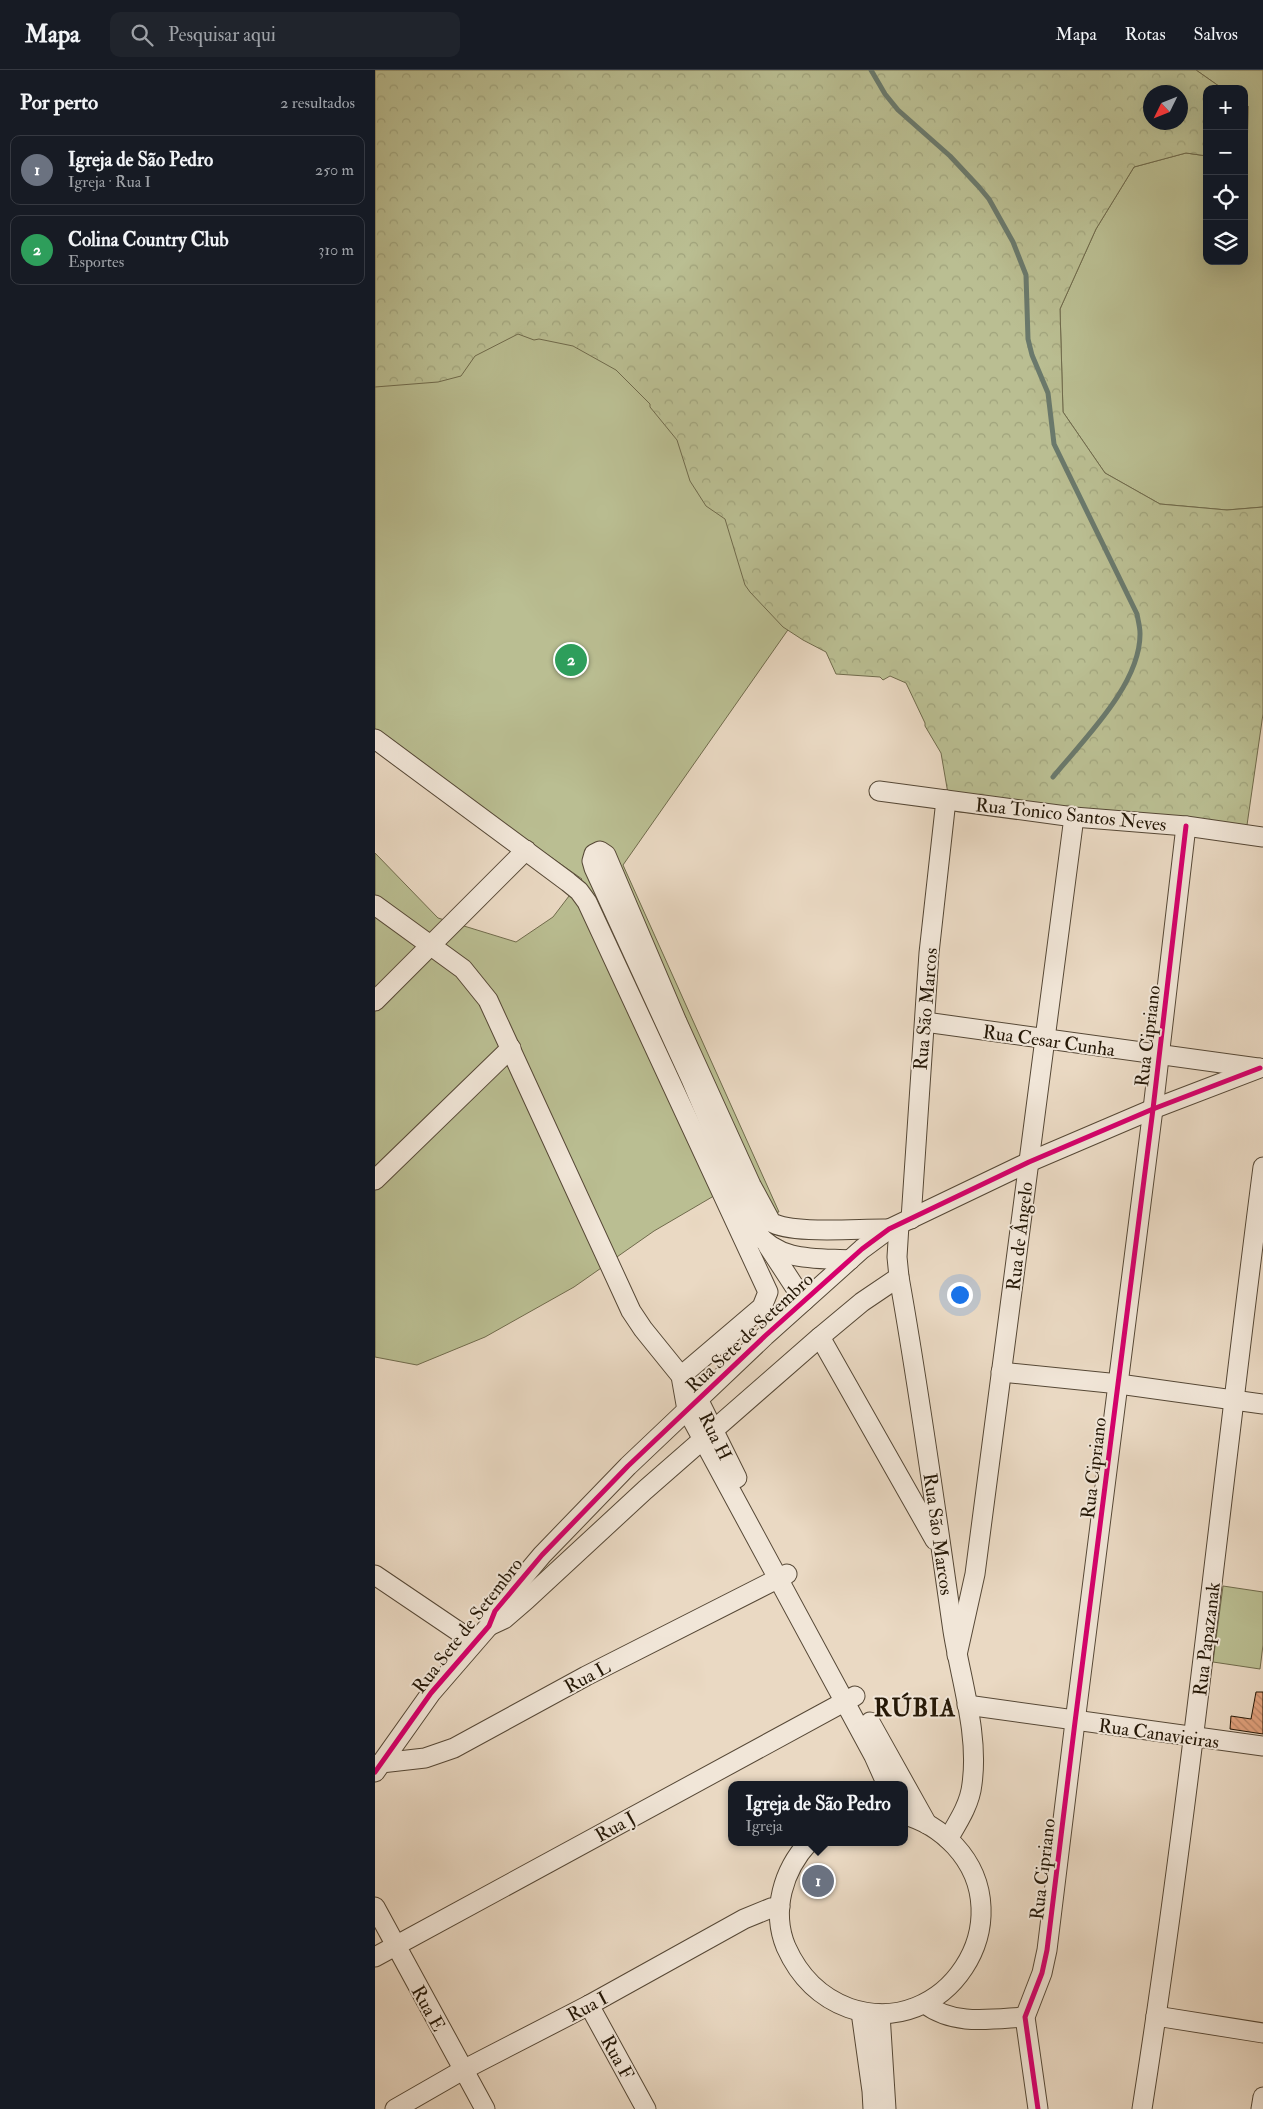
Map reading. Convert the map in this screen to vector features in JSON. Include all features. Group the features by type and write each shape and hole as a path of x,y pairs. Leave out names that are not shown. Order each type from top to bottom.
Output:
{"street":[{"path":"375,738 579,890 587,902 768,1292 761,1307 688,1394"},
{"name":"Rua Tonico Santos Neves","path":"879,791 1074,817 1186,826 1263,837"},
{"name":"Rua São Marcos","path":"946,800 929,953 925,1022 897,1257 927,1447 940,1549 972,1740 972,1785 968,1802 948,1839"},
{"name":"Rua de Ângelo","path":"957,1655 975,1574 1074,817"},
{"name":"Rua Cipriano","path":"1038,2109 1025,2017 1042,1973 1047,1950 1119,1384 1186,826"},
{"path":"375,1001 526,850"},
{"path":"831,1229 824,1259 802,1298 766,1243 751,1224 691,1079 594,868 592,857 597,852 603,852 606,855 677,1022 771,1222 780,1226 831,1229 900,1224"},
{"name":"Rua H","path":"375,905 463,969 488,1000 631,1310 688,1394 709,1435 733,1471 782,1576 850,1698 901,1781"},
{"name":"Rua Cesar Cunha","path":"925,1022 1262,1068"},
{"path":"375,1180 511,1048"},
{"name":"Rua Sete de Setembro","path":"378,1767 431,1693 489,1626 495,1611 542,1555 629,1466 688,1394 850,1260 900,1224 1029,1162 1153,1109 1262,1068"},
{"name":"Rua Papazanak","path":"1141,2109 1156,2016 1194,1737 1233,1401 1263,1167"},
{"path":"766,1243 789,1255 850,1260"},
{"name":"Rua Sete de Setembro","path":"489,1626 504,1619 645,1490 820,1337 862,1302 899,1277"},
{"path":"820,1337 940,1549"},
{"path":"1001,1372 1119,1384 1263,1404"},
{"path":"375,1575 474,1642"},
{"name":"Rua L","path":"378,1767 425,1758 454,1748 586,1676 782,1576"},
{"name":"Rua H","path":"850,1698 885,1781"},
{"name":"Rua J","path":"375,1957 850,1698"},
{"name":"Rua Canavieiras","path":"967,1705 1075,1722 1263,1746"},
{"name":"Rua H","path":"908,1793 927,1824"},
{"path":"805,1846 797,1855 784,1881 780,1907 783,1938 794,1964 811,1986 835,2002 861,2012 880,2014 904,2011 925,2004 951,1986 968,1964 979,1938 982,1910 977,1882 965,1857 948,1839 927,1824 908,1817"},
{"name":"Rua E","path":"375,1907 395,1947 485,2109"},
{"name":"Rua I","path":"395,2109 463,2070 589,2005 743,1919 771,1908 780,1907"},
{"path":"925,2004 932,2009 957,2019 1025,2017"},
{"name":"Rua F","path":"589,2005 646,2109"},
{"path":"861,2012 873,2091 873,2109"},
{"path":"880,2014 886,2109"},
{"path":"1156,2016 1263,2032"},
{"path":"1261,2109 1263,2097"}],"green space":[{"path":"375,70 1196,70 1217,85 1203,85 1203,155 1186,153 1134,167 1096,229 1060,309 1063,412 1105,473 1160,504 1227,510 1263,507 1263,714 1245,839 951,811 941,753 925,726 906,683 890,676 883,680 880,677 836,674 826,652 783,627 750,592 745,585 725,519 706,506 690,481 677,440 650,407 650,404 616,370 573,346 539,339 534,340 518,334 475,356 461,376 438,382 375,387"},
{"path":"1196,70 1263,70 1263,507 1227,510 1160,504 1105,473 1063,412 1060,309 1096,229 1134,167 1186,153 1203,155 1203,265 1248,265 1248,85 1217,85"},
{"path":"503,184 818,587 623,865 779,1212 741,1218 724,1190 654,1231 574,1287 485,1337 417,1365 375,1357 375,853 438,918 516,942 553,917 582,879 375,733 375,317"},
{"path":"1223,1586 1263,1592 1263,1645 1260,1669 1213,1662"}],"building":[{"path":"1256,1692 1263,1692 1263,1734 1230,1729 1231,1716 1251,1719"}],"waterway":[{"path":"871,70 885,94 898,110 950,156 989,199 1013,242 1026,275 1028,339 1032,355 1048,393 1054,444 1137,614 1140,633 1138,652 1131,672 1109,710 1053,777"}],"cycle path":[{"path":"1038,2109 1025,2017 1042,1973 1047,1950 1153,1109 1186,826"},
{"path":"375,1772 431,1693 489,1626 495,1611 542,1555 628,1466 765,1336 862,1249 889,1229 1029,1162 1153,1109 1260,1068"}],"place":[{"name":"Colina Country Club","path":"571,660"},
{"name":"Igreja de São Pedro","path":"818,1881"}],"district":[{"name":"RÚBIA","path":"915,1708"}]}
